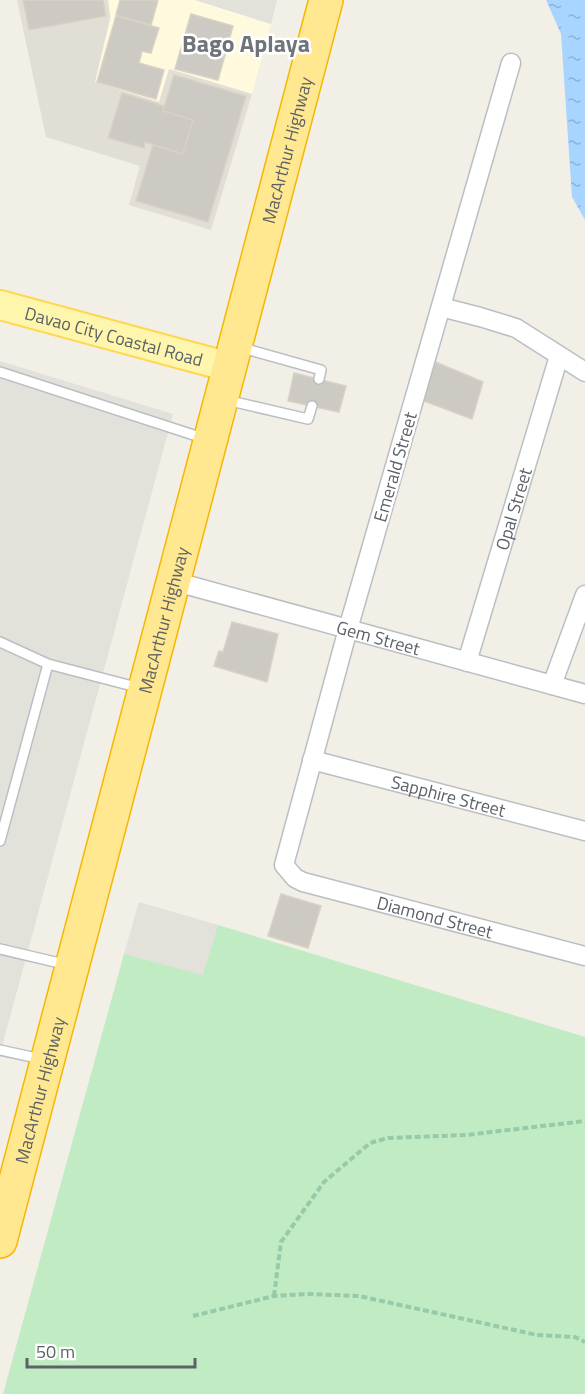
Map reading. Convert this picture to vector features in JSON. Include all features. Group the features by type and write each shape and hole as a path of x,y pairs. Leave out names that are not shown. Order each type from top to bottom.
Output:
{"highway":[{"name":"MacArthur Highway","path":"0,1241 326,0"}],"main road":[{"name":"Davao City Coastal Road","path":"0,305 232,356"}],"street":[{"name":"Emerald Street","path":"288,872 284,865 285,857 348,629 511,63"},
{"path":"441,307 516,328 585,372"},
{"name":"Opal Street","path":"467,662 559,356"},
{"name":"Gem Street","path":"173,581 585,694"},
{"path":"552,685 585,595"},
{"name":"Sapphire Street","path":"312,760 585,831"},
{"name":"Diamond Street","path":"288,872 303,882 585,956"}],"lane":[{"path":"232,356 321,370 319,379"},
{"path":"0,372 210,440"},
{"path":"220,399 308,419 312,406"},
{"path":"0,642 48,664 144,689"},
{"path":"0,841 48,664"},
{"path":"0,949 71,966"},
{"path":"0,1050 47,1060"}],"path":[{"path":"274,1296 281,1242 324,1182 370,1143 388,1138 466,1135 585,1121"},
{"path":"193,1316 274,1296 308,1294 358,1296 537,1335 575,1337 585,1342"}],"shaded area":[{"path":"17,0 108,0 110,17 95,82 159,102 169,69 252,94 211,230 129,205 140,166 46,137"},
{"path":"108,0 195,0 271,24 252,94 170,69 159,102 95,82 111,18"},
{"path":"195,0 277,0 271,24"},
{"path":"0,361 173,414 0,1054"},
{"path":"139,902 218,925 204,976 124,954"}],"green space":[{"path":"218,925 585,1037 585,1394 3,1394 124,954 203,975"}],"water":[{"path":"546,0 585,0 585,220 572,197 561,34"}],"building":[{"path":"23,0 103,0 106,16 29,30"},
{"path":"120,0 158,0 151,25 116,15"},
{"path":"191,14 233,26 218,80 175,69"},
{"path":"116,16 159,28 151,53 142,51 139,63 164,70 156,99 97,82"},
{"path":"174,75 246,96 208,222 136,201 153,145 183,154 193,120 163,111"},
{"path":"122,93 164,106 163,111 193,120 183,154 145,142 144,148 108,138"},
{"path":"433,361 483,382 472,419 424,401"},
{"path":"294,373 346,386 339,412 288,401"},
{"path":"232,622 278,634 267,682 214,666 219,651 223,652"},
{"path":"281,894 321,906 308,948 268,936"}],"district":[{"name":"Bago Aplaya","path":"246,43"}]}
